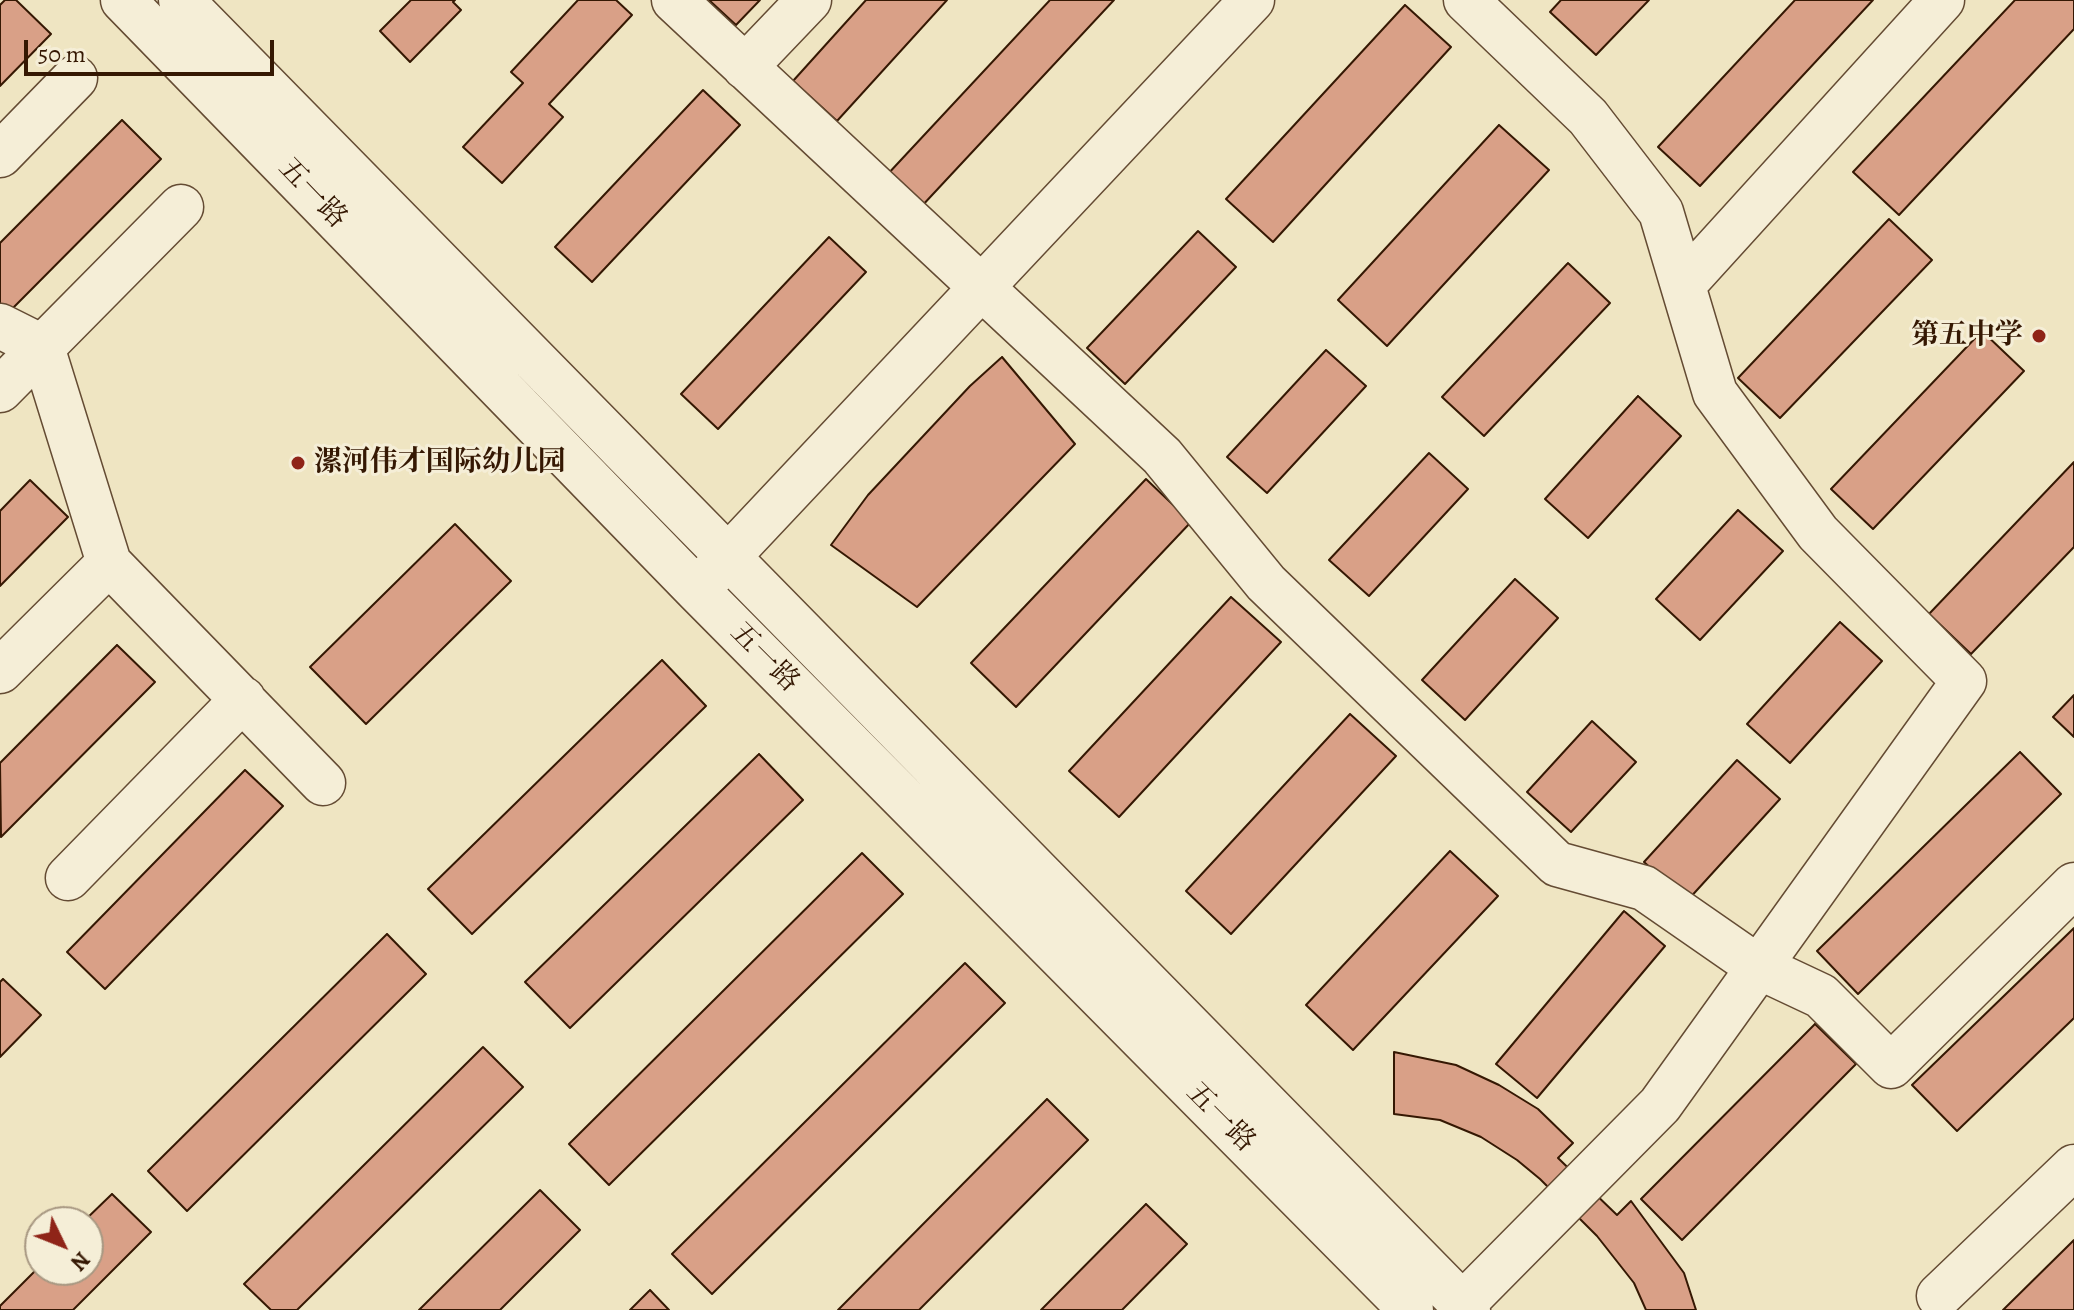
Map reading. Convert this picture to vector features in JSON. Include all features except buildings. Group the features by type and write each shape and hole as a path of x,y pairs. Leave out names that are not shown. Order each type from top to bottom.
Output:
{"street":[{"name":"五一路","path":"123,0 697,590 1411,1310"},
{"name":"五一路","path":"181,0 1466,1307"},
{"path":"674,0 1162,456 1266,583 1557,864 1644,888 1759,967 1821,996 1891,1066 2074,885"},
{"path":"745,67 809,0"},
{"path":"697,590 1252,0"},
{"path":"1683,285 1942,0"},
{"path":"1466,1307 1660,1105 1964,681 1818,533 1715,393 1661,212 1588,117 1484,6"},
{"path":"0,155 75,78"},
{"path":"0,390 181,207"},
{"path":"0,326 42,347 109,563 323,783"},
{"path":"0,671 109,563"},
{"path":"68,878 243,699"},
{"path":"1939,1296 2074,1167"}],"place":[{"name":"第五中学","path":"2039,336"},
{"name":"漯河伟才国际幼儿园","path":"298,463"}]}
